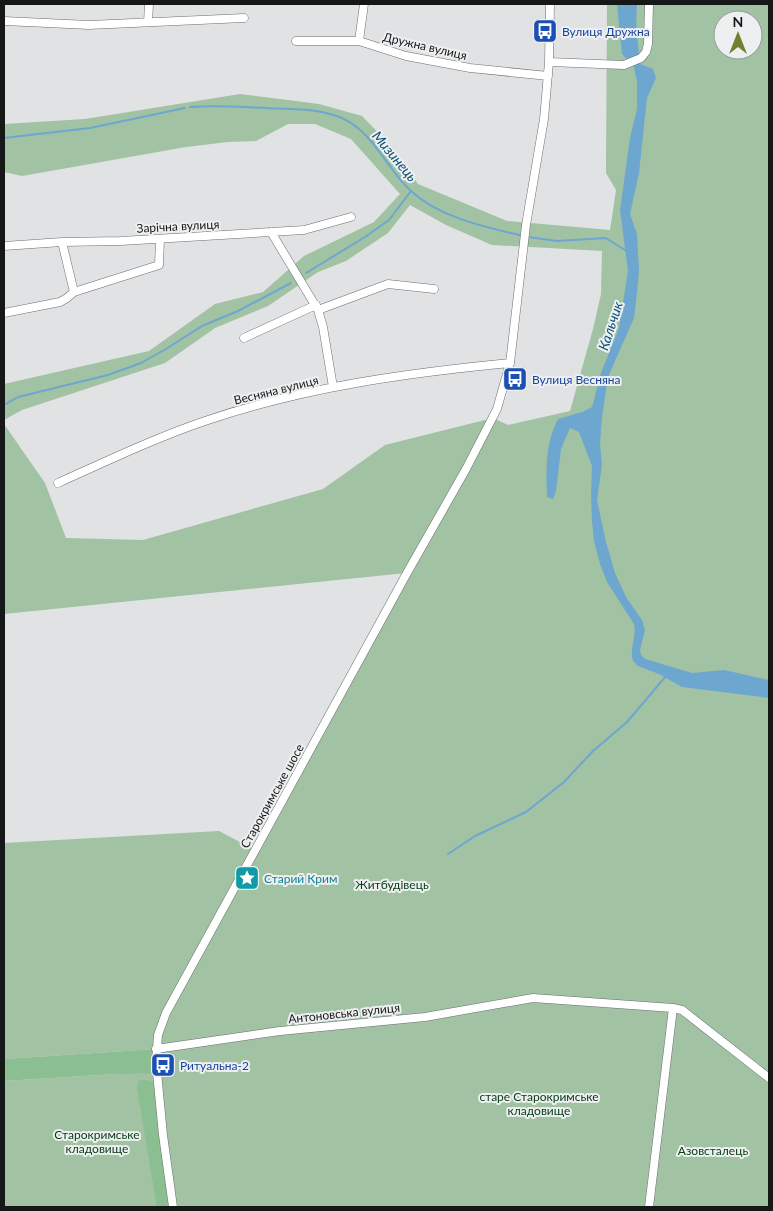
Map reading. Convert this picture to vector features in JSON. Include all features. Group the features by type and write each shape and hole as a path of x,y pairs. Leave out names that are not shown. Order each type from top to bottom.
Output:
{"street":[{"path":"148,22 149,4"},
{"path":"359,41 364,4"},
{"name":"Старокримське шосе","path":"173,1207 163,1135 156,1049 160,1027 171,1001 466,469 493,418 503,393 510,363 526,225 544,119 549,62 550,4"},
{"path":"549,62 624,65 641,58 646,52 648,44 649,4"},
{"path":"4,21 89,25 244,18"},
{"name":"Дружна вулиця","path":"296,42 359,41 406,56 470,68 548,76"},
{"name":"Зарічна вулиця","path":"4,246 304,230 352,217"},
{"path":"271,232 317,307 323,327 334,388"},
{"path":"4,313 60,302 74,292 159,265 160,239"},
{"path":"62,242 74,292"},
{"path":"244,338 317,307 388,284 434,289"},
{"name":"Весняна вулиця","path":"58,483 144,444 206,421 269,402 425,372 510,363"},
{"name":"Антоновська вулиця","path":"156,1049 280,1031 425,1017 533,998 673,1008"},
{"path":"649,1207 673,1008 682,1010 692,1017 769,1078"}],"green space":[{"path":"607,4 769,4 769,1207 4,1207 4,1081 115,1074 157,1075 156,1049 4,1059 4,843 219,831 255,850 406,573 4,614 4,424 45,483 66,538 143,540 323,489 385,445 493,418 508,425 570,411 601,294 602,251 492,245 446,225 410,205 388,233 346,261 318,272 268,306 215,328 165,363 22,410 4,420 4,384 149,351 215,304 263,292 304,256 374,222 400,194 351,139 315,124 288,124 256,141 186,147 22,176 4,172 4,124 85,119 240,94 319,104 362,116 393,148 418,184 507,221 610,230 616,190 606,173"},
{"path":"156,1049 158,1075 115,1074 4,1081 4,1059"},
{"path":"139,1081 151,1081 156,1089 173,1207 157,1207 137,1088"}],"water":[{"path":"617,4 637,4 640,64 653,69 656,78 647,98 639,173 630,214 637,234 639,271 634,318 608,377 602,417 600,444 602,465 597,500 606,542 615,573 626,597 642,620 645,630 640,650 641,655 645,659 692,673 724,670 769,680 769,698 682,687 659,674 638,666 633,661 634,624 607,582 594,541 591,495 592,466 579,432 570,428 561,449 556,491 553,499 547,497 547,457 554,428 558,419 592,407 601,373 619,328 628,271 620,210 630,138 637,109 637,82 634,67 622,54"}],"waterway":[{"name":"Мизинець","path":"190,107 228,106 299,109 332,114 351,123 360,130 376,147 403,183 423,200 449,215 523,236"},
{"name":"Мизинець","path":"4,138 90,128 185,108"},
{"path":"306,273 389,220 411,191"},
{"name":"Мизинець","path":"528,237 557,241 606,238 628,252"},
{"path":"4,405 18,397 108,375 141,363 202,326 238,311 291,283"},
{"path":"448,854 475,836 526,812 564,782 593,751 627,722 666,676"}],"place":[{"name":"Вулиця Дружна","path":"545,31"},
{"name":"Вулиця Весняна","path":"515,379"},
{"name":"Старий Крим","path":"247,878"},
{"name":"Ритуальна-2","path":"163,1065"}],"water label":[{"name":"Кальчик","path":"610,326"}],"park label":[{"name":"Житбудівець","path":"392,884"},
{"name":"старе Старокримське кладовище","path":"539,1103"},
{"name":"Старокримське кладовище","path":"97,1141"},
{"name":"Азовсталець","path":"713,1150"}]}
